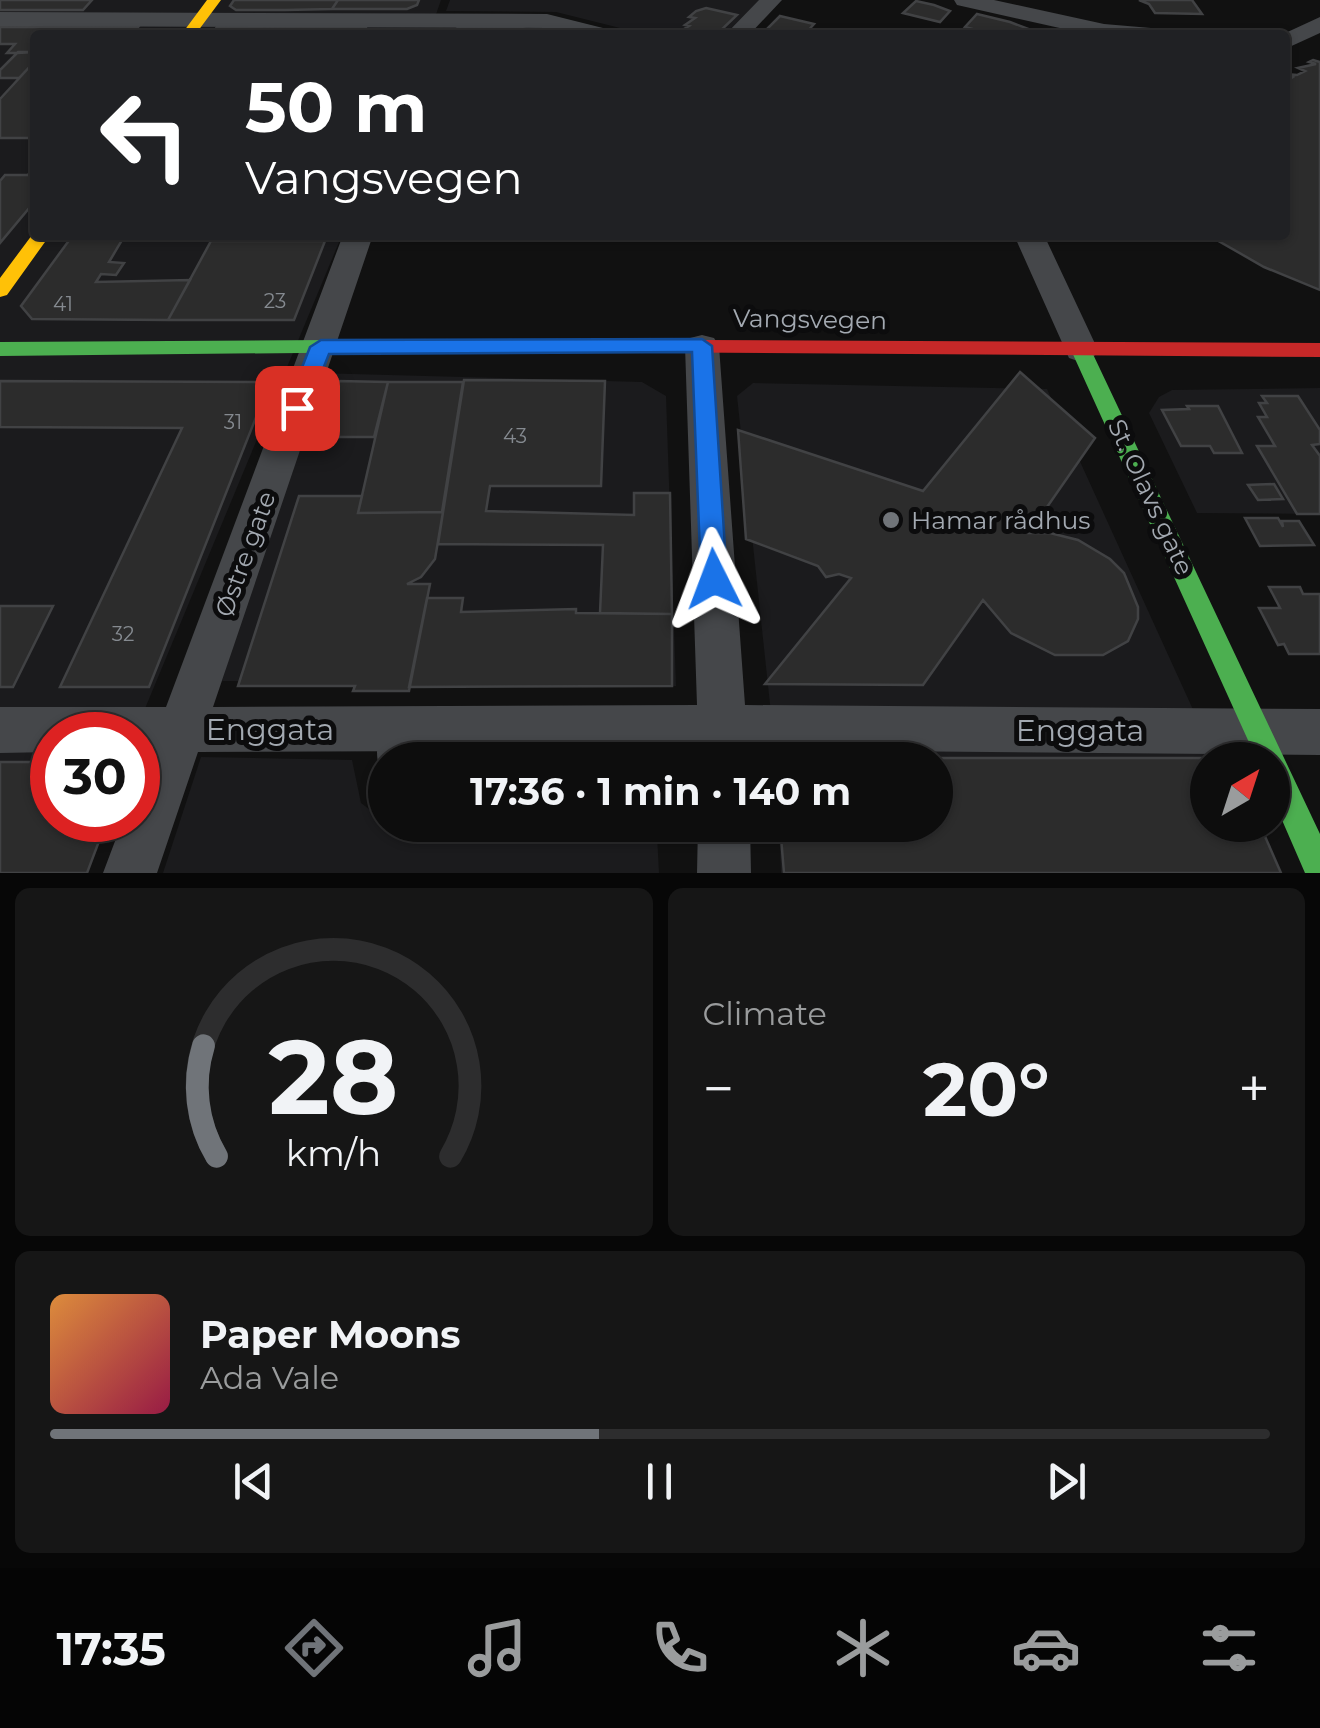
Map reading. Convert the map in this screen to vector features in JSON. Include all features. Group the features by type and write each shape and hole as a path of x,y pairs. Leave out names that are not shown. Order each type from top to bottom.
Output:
{"main road":[{"path":"0,291 38,240"},
{"name":"Vangsvegen","path":"0,349 702,346 1320,350"},
{"name":"St. Olavs gate","path":"1081,350 1264,742"},
{"name":"St. Olavs gate","path":"1290,801 1320,870"}],"street":[{"path":"741,30 771,0"},
{"path":"965,0 1099,30"},
{"path":"1009,10 1033,0"},
{"path":"0,18 432,18 547,21 583,30"},
{"path":"1290,39 1320,24"},
{"name":"Østre gate","path":"130,873 356,240"},
{"name":"St. Olavs gate","path":"1031,240 1081,350"},
{"path":"702,346 723,742"},
{"name":"Enggata","path":"0,730 183,729 368,742"},
{"name":"Enggata","path":"1290,743 1320,732"},
{"name":"Enggata","path":"953,747 1190,750"},
{"path":"724,842 724,873"}],"shaded area":[{"path":"0,0 441,0 432,26 500,28 30,30 30,240 340,240 144,712 30,712 30,842 0,873"},
{"path":"450,0 777,0 744,30 628,30 556,12 446,11"},
{"path":"315,373 642,382 666,396 676,686 222,681"},
{"path":"753,383 1047,389 1208,742 1190,742 1190,842 1229,842 1268,873 781,873 780,842 953,842 953,742 774,742 737,396"},
{"path":"1320,388 1320,514 1197,513 1149,413 1159,397 1172,390"},
{"path":"201,757 352,760 361,803 368,808 368,842 657,842 659,873 163,873"}],"building":[{"path":"0,0 92,0 83,10 0,10"},
{"path":"234,0 338,0 332,9 236,10 230,6"},
{"path":"338,0 419,0 407,9 332,9"},
{"path":"1139,0 1192,0 1202,14 1155,13 1149,4"},
{"path":"916,1 950,11 940,22 903,13"},
{"path":"706,8 737,15 721,30 682,30 695,18 689,17"},
{"path":"977,14 1031,30 976,30 965,27"},
{"path":"780,16 814,24 809,30 766,30"},
{"path":"0,27 67,27 30,30 30,52 7,53 15,44 0,44"},
{"path":"67,27 138,27 135,30 64,30"},
{"path":"217,27 312,27 310,30 215,30"},
{"path":"312,27 366,27 364,30 310,30"},
{"path":"518,27 529,30 455,30"},
{"path":"18,52 30,52 30,66 19,78 0,78 0,70"},
{"path":"1309,62 1320,62 1320,290 1264,267 1217,240 1290,240 1293,77 1290,74 1297,75 1305,71 1298,68 1316,64"},
{"path":"30,66 30,138 0,138 0,99"},
{"path":"30,172 30,207 0,243 0,181 5,175"},
{"path":"69,240 122,240 109,262 124,263 116,275 101,274 96,282 190,280 168,320 32,319 21,306"},
{"path":"212,240 326,240 325,241"},
{"path":"211,241 325,241 294,320 168,320"},
{"name":"Hamar rådhus","path":"1020,372 1095,438 1029,533 1078,540 1110,559 1124,573 1138,607 1138,619 1128,641 1103,655 1055,655 1011,633 983,600 923,685 765,684 851,578 839,574 826,577 818,566 746,539 738,430 923,491"},
{"path":"464,380 605,381 601,486 490,486 486,511 634,515 634,493 670,493 672,614 600,613 603,545 438,544"},
{"path":"0,381 270,382 149,687 60,687 182,428 0,427"},
{"path":"337,381 388,382 374,437 318,437"},
{"path":"388,382 463,382 442,512 358,513"},
{"path":"1262,396 1298,396 1320,430 1320,444 1312,445 1320,456 1320,514 1297,514 1257,446 1275,446 1258,417 1267,417 1259,403 1267,403"},
{"path":"1187,406 1218,406 1242,453 1214,453 1210,446 1181,446 1162,410 1189,409"},
{"path":"1274,484 1283,499 1258,500 1248,485"},
{"path":"299,496 362,496 358,513 443,512 435,559 421,577 407,584 430,584 409,691 353,691 355,686 238,686"},
{"path":"1245,518 1278,518 1283,527 1282,521 1299,521 1314,545 1260,546"},
{"path":"1269,587 1300,587 1303,594 1320,594 1320,654 1289,654 1284,644 1278,645 1259,608 1280,608"},
{"path":"427,598 463,598 461,612 576,609 576,613 672,614 672,686 409,687"},
{"path":"0,606 53,606 13,687 0,687"},
{"path":"953,758 1190,758 1190,842 1267,842 1281,873 784,873 781,842 953,842"},
{"path":"0,762 30,762 30,842 99,842 87,873 0,873"}],"traffic: fast":[{"path":"0,349 480,346"},
{"path":"1081,350 1264,742"},
{"path":"1290,802 1320,870"}],"traffic: slow":[{"path":"192,30 214,0"},
{"path":"0,291 37,240"}],"traffic: jam":[{"path":"480,346 1320,350"}],"place":[{"name":"Hamar rådhus","path":"891,520"}],"route":[{"path":"297,408 321,347 702,346 714,579"}]}
